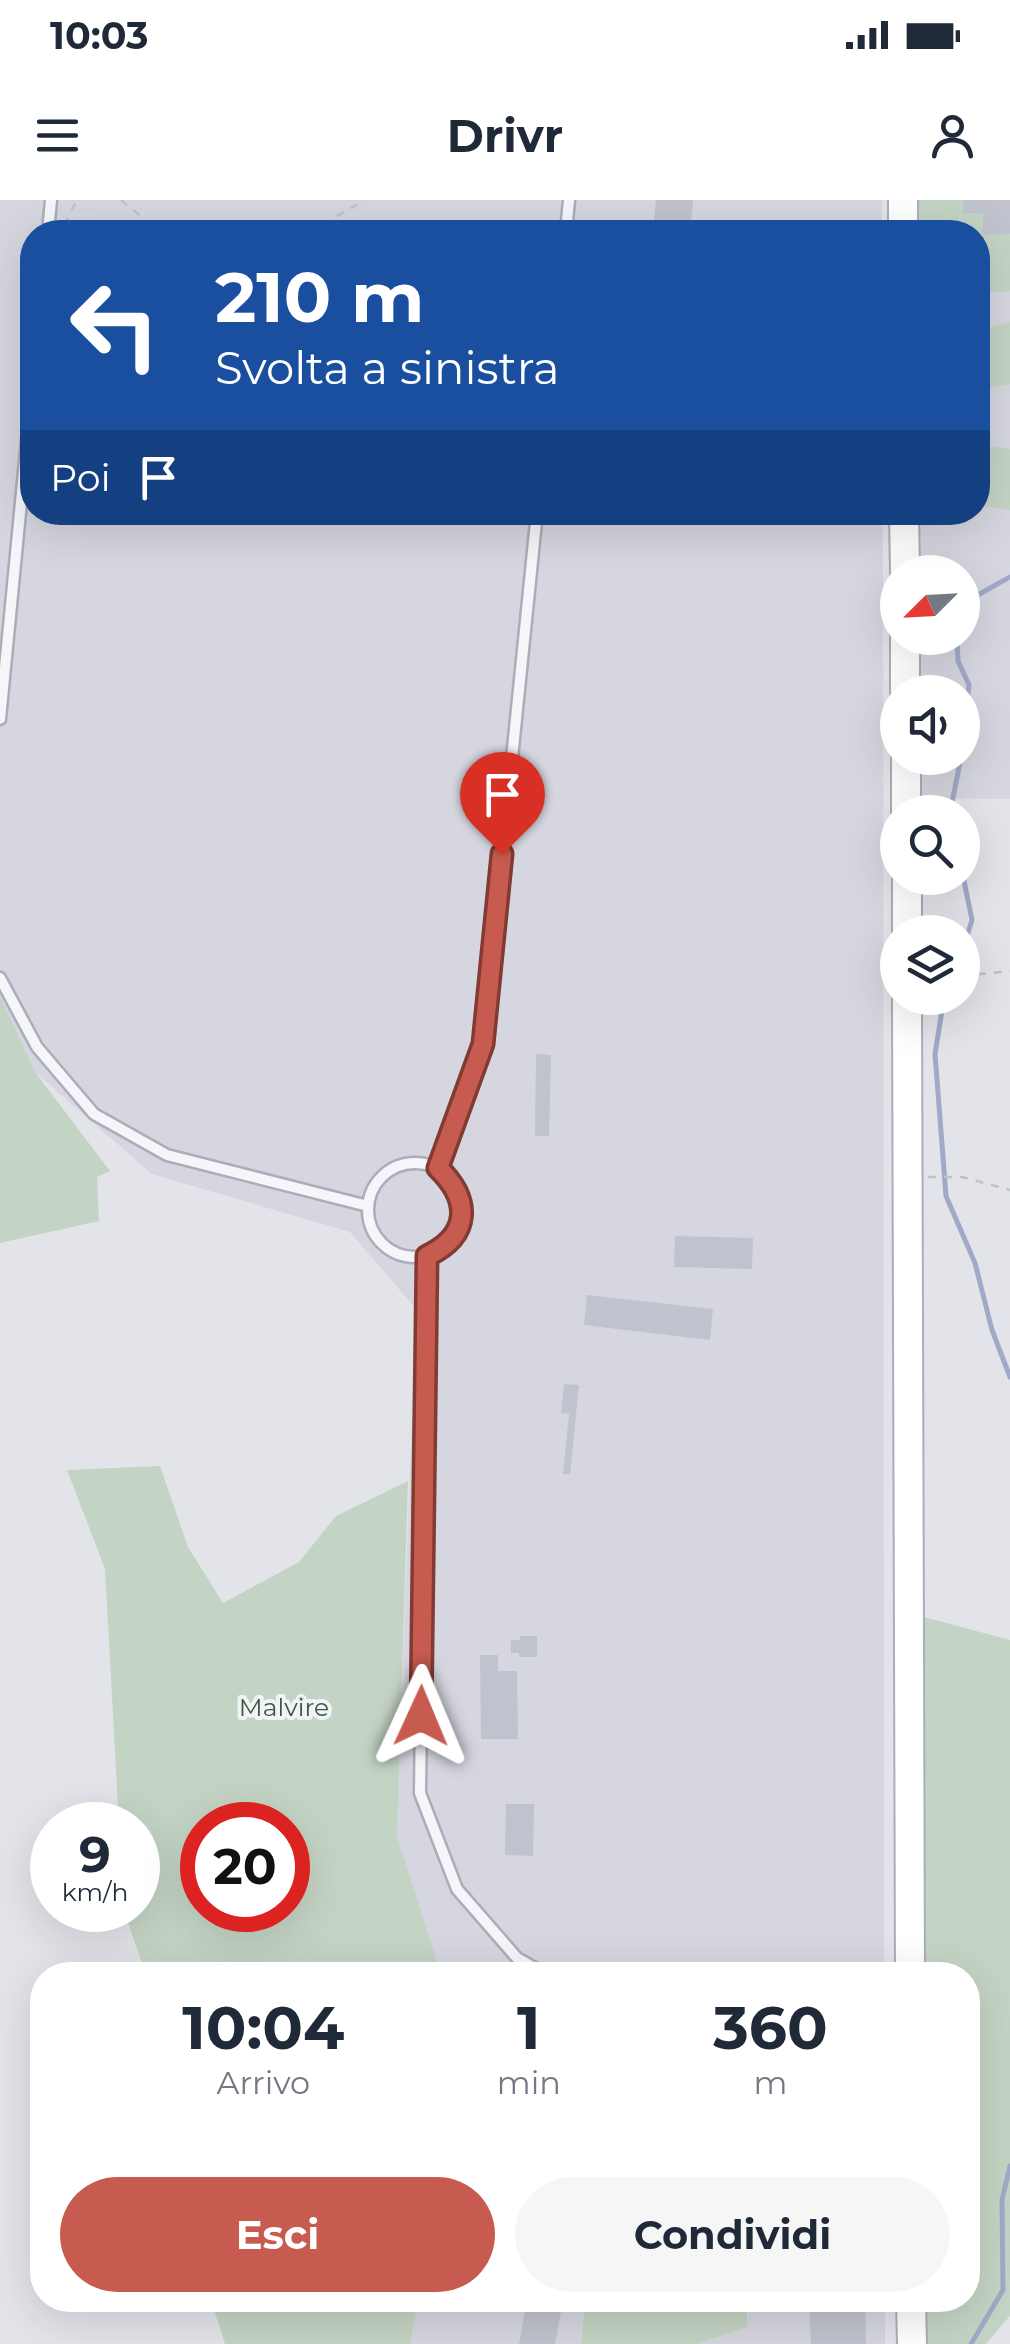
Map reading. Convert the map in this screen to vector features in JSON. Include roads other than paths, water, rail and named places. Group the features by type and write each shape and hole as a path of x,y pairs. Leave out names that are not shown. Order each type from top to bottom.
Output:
{"main road":[{"path":"904,525 905,555"},
{"path":"907,1015 910,1962"},
{"path":"911,2312 912,2344"}],"lane":[{"path":"0,719 20,511"},
{"path":"438,1168 483,1044 537,525"},
{"path":"0,643 6,655"},
{"path":"0,978 38,1047 94,1114 166,1155 368,1206"},
{"path":"401,1165 438,1168 452,1181 460,1198 462,1216 456,1234 444,1248 427,1256 392,1252 378,1240 370,1224 368,1206 373,1188 385,1174 401,1165"},
{"path":"427,1256 420,1793 457,1889 524,1962"}],"waterway":[{"path":"980,594 1010,577"},
{"path":"958,655 964,675"},
{"path":"953,795 958,775"},
{"path":"967,895 971,915"},
{"path":"941,1015 935,1054 946,1196 975,1263 992,1330 1010,1377"},
{"path":"971,2344 1003,2290 1002,2200 1010,2166"}],"park label":[{"name":"Malvire","path":"284,1707"}]}
